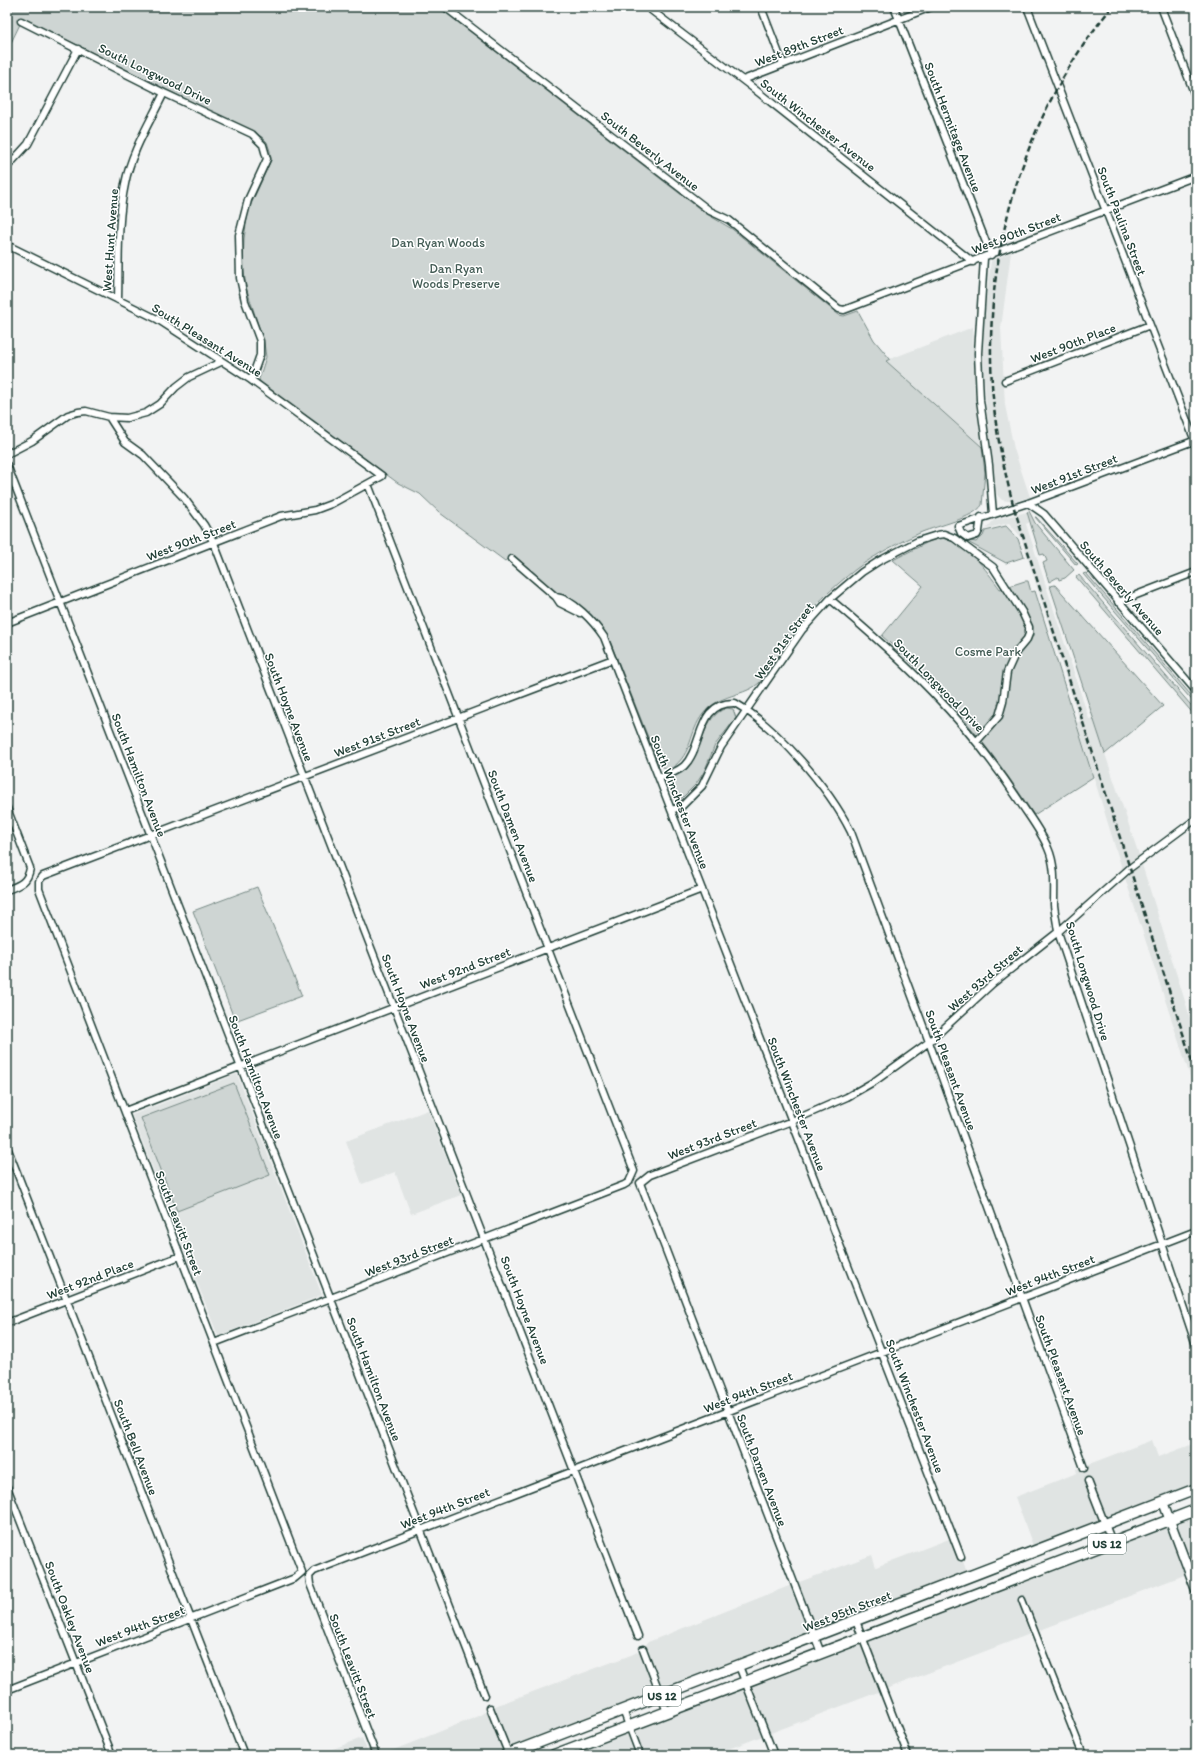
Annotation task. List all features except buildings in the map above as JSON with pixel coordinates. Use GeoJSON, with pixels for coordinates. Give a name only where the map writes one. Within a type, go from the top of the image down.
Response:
{"type":"FeatureCollection","features":[{"type":"Feature","properties":{"kind":"main road","name":"West 95th Street"},"geometry":{"type":"LineString","coordinates":[[508,1755],[1196,1489]]}},
{"type":"Feature","properties":{"kind":"main road","name":"US 12"},"geometry":{"type":"LineString","coordinates":[[554,1755],[1196,1510]]}},
{"type":"Feature","properties":{"kind":"street","name":"South Beverly Avenue"},"geometry":{"type":"LineString","coordinates":[[445,7],[710,211],[729,220],[839,309],[844,310]]}},
{"type":"Feature","properties":{"kind":"street","name":"South Winchester Avenue"},"geometry":{"type":"LineString","coordinates":[[648,7],[743,80],[973,262]]}},
{"type":"Feature","properties":{"kind":"street"},"geometry":{"type":"LineString","coordinates":[[761,7],[783,64]]}},
{"type":"Feature","properties":{"kind":"street","name":"South Hermitage Avenue"},"geometry":{"type":"LineString","coordinates":[[894,7],[991,255]]}},
{"type":"Feature","properties":{"kind":"street","name":"West 89th Street"},"geometry":{"type":"LineString","coordinates":[[743,80],[931,7]]}},
{"type":"Feature","properties":{"kind":"street","name":"South Paulina Street"},"geometry":{"type":"LineString","coordinates":[[1027,7],[1196,441]]}},
{"type":"Feature","properties":{"kind":"street"},"geometry":{"type":"LineString","coordinates":[[1161,7],[1196,98]]}},
{"type":"Feature","properties":{"kind":"street","name":"South Longwood Drive"},"geometry":{"type":"LineString","coordinates":[[21,21],[164,93],[252,134],[263,145],[267,159],[248,200],[239,235],[240,278],[245,301],[260,341],[260,355],[251,380]]}},
{"type":"Feature","properties":{"kind":"street"},"geometry":{"type":"LineString","coordinates":[[7,167],[28,144],[78,49]]}},
{"type":"Feature","properties":{"kind":"street","name":"West Hunt Avenue"},"geometry":{"type":"LineString","coordinates":[[118,300],[122,212],[125,183],[134,157],[164,93]]}},
{"type":"Feature","properties":{"kind":"street","name":"West 90th Street"},"geometry":{"type":"LineString","coordinates":[[844,310],[984,258],[1196,176]]}},
{"type":"Feature","properties":{"kind":"street","name":"South Pleasant Avenue"},"geometry":{"type":"LineString","coordinates":[[7,245],[158,319],[221,362],[251,380],[382,476]]}},
{"type":"Feature","properties":{"kind":"street"},"geometry":{"type":"LineString","coordinates":[[984,258],[978,353],[979,390],[989,465],[993,514]]}},
{"type":"Feature","properties":{"kind":"street","name":"West 90th Place"},"geometry":{"type":"LineString","coordinates":[[1005,381],[1150,325]]}},
{"type":"Feature","properties":{"kind":"street"},"geometry":{"type":"LineString","coordinates":[[7,454],[32,441],[68,415],[86,411],[109,417],[127,418],[146,413],[160,404],[176,386],[189,377],[221,362]]}},
{"type":"Feature","properties":{"kind":"street","name":"South Hoyne Avenue"},"geometry":{"type":"LineString","coordinates":[[109,417],[125,442],[142,455],[184,498],[204,525],[214,543],[304,777],[486,1239],[638,1636]]}},
{"type":"Feature","properties":{"kind":"street","name":"West 91st Street"},"geometry":{"type":"LineString","coordinates":[[981,517],[980,531],[977,535],[972,538],[964,536],[958,526],[981,517],[1028,503],[1196,441]]}},
{"type":"Feature","properties":{"kind":"street","name":"South Hamilton Avenue"},"geometry":{"type":"LineString","coordinates":[[7,466],[485,1696]]}},
{"type":"Feature","properties":{"kind":"street","name":"West 90th Street"},"geometry":{"type":"LineString","coordinates":[[7,623],[281,516],[314,510],[331,504],[382,476]]}},
{"type":"Feature","properties":{"kind":"street","name":"South Damen Avenue"},"geometry":{"type":"LineString","coordinates":[[368,484],[633,1166],[632,1177]]}},
{"type":"Feature","properties":{"kind":"street","name":"South Beverly Avenue"},"geometry":{"type":"LineString","coordinates":[[1028,503],[1044,514],[1196,691]]}},
{"type":"Feature","properties":{"kind":"street","name":"West 91st Street"},"geometry":{"type":"LineString","coordinates":[[671,810],[681,807],[702,786],[721,747],[802,630],[830,599],[862,572],[918,541],[944,534],[954,538],[986,561],[1000,576],[1022,612],[1029,627],[1030,634],[1016,652],[1007,672],[1003,702],[999,716],[977,741]]}},
{"type":"Feature","properties":{"kind":"street"},"geometry":{"type":"LineString","coordinates":[[512,559],[556,597],[560,603],[582,614],[597,627],[604,636],[613,658]]}},
{"type":"Feature","properties":{"kind":"street"},"geometry":{"type":"LineString","coordinates":[[1118,602],[1196,572]]}},
{"type":"Feature","properties":{"kind":"street","name":"South Longwood Drive"},"geometry":{"type":"LineString","coordinates":[[830,599],[917,675],[977,741],[1005,779],[1048,849],[1054,868],[1054,908],[1058,932],[1196,1345]]}},
{"type":"Feature","properties":{"kind":"street","name":"South Winchester Avenue"},"geometry":{"type":"LineString","coordinates":[[613,658],[961,1557]]}},
{"type":"Feature","properties":{"kind":"street","name":"West 91st Street"},"geometry":{"type":"LineString","coordinates":[[39,881],[43,876],[151,836],[613,658]]}},
{"type":"Feature","properties":{"kind":"street","name":"South Pleasant Avenue"},"geometry":{"type":"LineString","coordinates":[[659,778],[676,772],[685,765],[692,755],[703,724],[712,712],[722,705],[735,703],[747,711],[788,747],[819,782],[843,817],[851,832],[929,1042],[1084,1468]]}},
{"type":"Feature","properties":{"kind":"street"},"geometry":{"type":"LineString","coordinates":[[7,808],[30,868],[29,877],[22,884],[7,890]]}},
{"type":"Feature","properties":{"kind":"street","name":"West 93rd Street"},"geometry":{"type":"LineString","coordinates":[[640,1183],[650,1175],[792,1121],[847,1097],[875,1081],[929,1042],[992,984],[1058,932],[1130,868],[1196,819]]}},
{"type":"Feature","properties":{"kind":"street","name":"South Leavitt Street"},"geometry":{"type":"LineString","coordinates":[[39,881],[39,889],[214,1343],[300,1575]]}},
{"type":"Feature","properties":{"kind":"street","name":"West 92nd Street"},"geometry":{"type":"LineString","coordinates":[[125,1112],[240,1066],[702,889]]}},
{"type":"Feature","properties":{"kind":"street","name":"South Bell Avenue"},"geometry":{"type":"LineString","coordinates":[[7,1147],[244,1755]]}},
{"type":"Feature","properties":{"kind":"street","name":"West 93rd Street"},"geometry":{"type":"LineString","coordinates":[[214,1343],[624,1185],[632,1177]]}},
{"type":"Feature","properties":{"kind":"street","name":"South Damen Avenue"},"geometry":{"type":"LineString","coordinates":[[640,1183],[821,1653]]}},
{"type":"Feature","properties":{"kind":"street","name":"West 94th Street"},"geometry":{"type":"LineString","coordinates":[[309,1576],[314,1570],[1196,1231]]}},
{"type":"Feature","properties":{"kind":"street","name":"West 92nd Place"},"geometry":{"type":"LineString","coordinates":[[7,1323],[180,1256]]}},
{"type":"Feature","properties":{"kind":"street"},"geometry":{"type":"LineString","coordinates":[[1088,1481],[1112,1542]]}},
{"type":"Feature","properties":{"kind":"street","name":"South Oakley Avenue"},"geometry":{"type":"LineString","coordinates":[[7,1487],[112,1755]]}},
{"type":"Feature","properties":{"kind":"street"},"geometry":{"type":"LineString","coordinates":[[1163,1502],[1196,1590]]}},
{"type":"Feature","properties":{"kind":"street"},"geometry":{"type":"LineString","coordinates":[[300,1575],[310,1584]]}},
{"type":"Feature","properties":{"kind":"street","name":"West 94th Street"},"geometry":{"type":"LineString","coordinates":[[7,1690],[300,1575]]}},
{"type":"Feature","properties":{"kind":"street","name":"South Leavitt Street"},"geometry":{"type":"LineString","coordinates":[[309,1576],[310,1584],[376,1755]]}},
{"type":"Feature","properties":{"kind":"street"},"geometry":{"type":"LineString","coordinates":[[1022,1600],[1083,1755]]}},
{"type":"Feature","properties":{"kind":"street"},"geometry":{"type":"LineString","coordinates":[[856,1621],[908,1755]]}},
{"type":"Feature","properties":{"kind":"street"},"geometry":{"type":"LineString","coordinates":[[643,1649],[667,1712]]}},
{"type":"Feature","properties":{"kind":"street"},"geometry":{"type":"LineString","coordinates":[[739,1666],[774,1755]]}},
{"type":"Feature","properties":{"kind":"street"},"geometry":{"type":"LineString","coordinates":[[490,1708],[508,1755]]}},
{"type":"Feature","properties":{"kind":"street"},"geometry":{"type":"LineString","coordinates":[[623,1710],[640,1755]]}},
{"type":"Feature","properties":{"kind":"shaded area"},"geometry":{"type":"Polygon","coordinates":[[[1011,252],[1001,328],[1005,405],[1014,449],[1030,497],[1014,502],[1002,500],[997,495],[987,414],[983,364],[984,314],[991,261],[1011,252]]]}},
{"type":"Feature","properties":{"kind":"shaded area"},"geometry":{"type":"Polygon","coordinates":[[[973,327],[975,398],[982,447],[885,361],[973,327]]]}},
{"type":"Feature","properties":{"kind":"shaded area"},"geometry":{"type":"Polygon","coordinates":[[[1027,512],[1030,522],[1026,524],[1089,719],[1093,718],[1139,855],[1196,1036],[1196,1094],[1122,869],[1077,723],[1080,721],[1021,537],[1009,523],[986,529],[994,520],[1027,512]]]}},
{"type":"Feature","properties":{"kind":"shaded area"},"geometry":{"type":"Polygon","coordinates":[[[237,1074],[322,1295],[218,1336],[132,1115],[237,1074]]]}},
{"type":"Feature","properties":{"kind":"shaded area"},"geometry":{"type":"Polygon","coordinates":[[[428,1110],[461,1195],[411,1214],[395,1172],[362,1184],[346,1141],[428,1110]]]}},
{"type":"Feature","properties":{"kind":"shaded area"},"geometry":{"type":"Polygon","coordinates":[[[1152,1440],[1158,1457],[1196,1443],[1196,1483],[1033,1546],[1015,1497],[1077,1473],[1076,1469],[1152,1440]]]}},
{"type":"Feature","properties":{"kind":"shaded area"},"geometry":{"type":"Polygon","coordinates":[[[1196,1513],[1196,1573],[1195,1571],[713,1755],[570,1755],[1196,1513]]]}},
{"type":"Feature","properties":{"kind":"shaded area"},"geometry":{"type":"Polygon","coordinates":[[[954,1537],[967,1572],[491,1755],[381,1755],[479,1716],[490,1708],[631,1655],[643,1649],[648,1642],[794,1584],[872,1555],[876,1567],[954,1537]]]}},
{"type":"Feature","properties":{"kind":"shaded area"},"geometry":{"type":"Polygon","coordinates":[[[362,1738],[369,1755],[317,1755],[362,1738]]]}},
{"type":"Feature","properties":{"kind":"green space","name":"Dan Ryan Woods"},"geometry":{"type":"Polygon","coordinates":[[[7,7],[438,7],[705,213],[732,229],[839,315],[844,316],[858,311],[874,340],[890,359],[886,361],[982,447],[985,473],[982,505],[978,510],[963,518],[922,532],[897,544],[872,558],[847,576],[823,598],[801,622],[765,677],[754,687],[717,702],[709,707],[695,728],[684,756],[679,762],[672,768],[667,769],[659,765],[608,636],[576,602],[552,591],[514,555],[505,561],[440,513],[420,494],[398,483],[260,382],[259,379],[266,357],[264,343],[246,287],[243,264],[244,239],[248,211],[271,160],[267,142],[262,137],[23,18],[7,51],[7,7]]]}},
{"type":"Feature","properties":{"kind":"green space"},"geometry":{"type":"Polygon","coordinates":[[[1029,511],[1035,523],[1074,570],[1065,578],[1059,580],[1058,577],[1049,582],[1043,563],[1047,561],[1044,554],[1040,555],[1027,512],[1029,511]]]}},
{"type":"Feature","properties":{"kind":"green space"},"geometry":{"type":"Polygon","coordinates":[[[1036,517],[1078,564],[1076,565],[1036,517]]]}},
{"type":"Feature","properties":{"kind":"green space"},"geometry":{"type":"Polygon","coordinates":[[[1006,526],[1018,539],[1024,557],[1006,563],[964,540],[976,542],[983,536],[985,531],[1006,526]]]}},
{"type":"Feature","properties":{"kind":"green space","name":"Cosme Park"},"geometry":{"type":"Polygon","coordinates":[[[942,538],[960,545],[968,551],[1000,589],[1028,581],[1031,592],[1035,591],[1093,777],[1034,815],[1001,766],[964,720],[925,676],[882,636],[923,586],[893,560],[932,540],[942,538]]]}},
{"type":"Feature","properties":{"kind":"green space"},"geometry":{"type":"Polygon","coordinates":[[[1086,573],[1196,701],[1196,705],[1083,574],[1086,573]]]}},
{"type":"Feature","properties":{"kind":"green space"},"geometry":{"type":"Polygon","coordinates":[[[1079,575],[1196,711],[1196,717],[1076,577],[1079,575]]]}},
{"type":"Feature","properties":{"kind":"green space"},"geometry":{"type":"Polygon","coordinates":[[[1055,585],[1163,706],[1105,754],[1050,586],[1055,585]]]}},
{"type":"Feature","properties":{"kind":"green space"},"geometry":{"type":"Polygon","coordinates":[[[726,708],[733,709],[736,718],[715,745],[704,772],[696,784],[679,801],[675,801],[667,783],[668,780],[688,767],[695,757],[712,718],[726,708]]]}},
{"type":"Feature","properties":{"kind":"green space"},"geometry":{"type":"Polygon","coordinates":[[[257,887],[302,996],[235,1021],[193,911],[257,887]]]}},
{"type":"Feature","properties":{"kind":"green space"},"geometry":{"type":"Polygon","coordinates":[[[234,1083],[270,1175],[177,1211],[141,1118],[234,1083]]]}},
{"type":"Feature","properties":{"kind":"railway"},"geometry":{"type":"LineString","coordinates":[[1112,7],[1080,51],[1052,98],[1029,148],[1012,200],[1000,253],[993,307],[991,362],[995,416],[1003,462],[1014,508],[1196,1074]]}},
{"type":"Feature","properties":{"kind":"park label","name":"Dan Ryan Woods Preserve"},"geometry":{"type":"Point","coordinates":[456,276]}}]}
